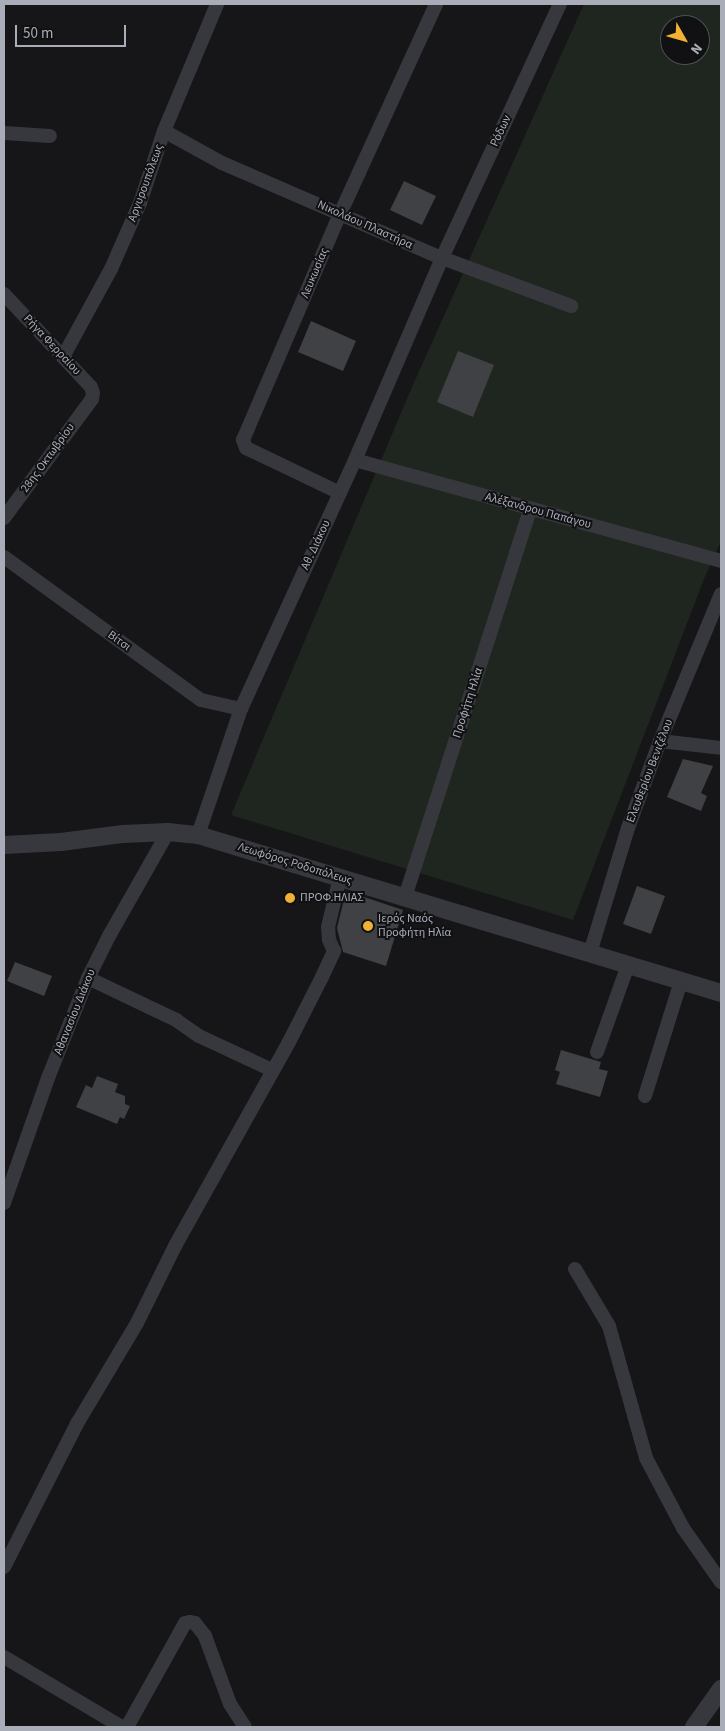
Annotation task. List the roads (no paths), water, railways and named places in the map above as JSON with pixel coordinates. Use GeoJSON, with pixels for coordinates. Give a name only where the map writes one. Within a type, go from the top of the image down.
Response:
{"type":"FeatureCollection","features":[{"type":"Feature","properties":{"kind":"street","name":"Αργυρουπόλεως"},"geometry":{"type":"LineString","coordinates":[[63,357],[111,269],[140,203],[164,132],[217,4]]}},
{"type":"Feature","properties":{"kind":"street","name":"Λευκωσίας"},"geometry":{"type":"LineString","coordinates":[[340,493],[246,448],[243,440],[340,214],[436,4]]}},
{"type":"Feature","properties":{"kind":"street","name":"Ρόδων"},"geometry":{"type":"LineString","coordinates":[[442,258],[560,4]]}},
{"type":"Feature","properties":{"kind":"street","name":"Νικολάου Πλαστήρα"},"geometry":{"type":"LineString","coordinates":[[164,132],[222,163],[442,258],[571,306]]}},
{"type":"Feature","properties":{"kind":"street"},"geometry":{"type":"LineString","coordinates":[[4,133],[50,136]]}},
{"type":"Feature","properties":{"kind":"street","name":"Αθ. Διάκου"},"geometry":{"type":"LineString","coordinates":[[198,835],[241,708],[356,460],[442,258]]}},
{"type":"Feature","properties":{"kind":"street","name":"Ρήγα Φερραίου"},"geometry":{"type":"LineString","coordinates":[[4,294],[91,388],[92,399]]}},
{"type":"Feature","properties":{"kind":"street","name":"28ης Οκτωβρίου"},"geometry":{"type":"LineString","coordinates":[[4,518],[92,399]]}},
{"type":"Feature","properties":{"kind":"street","name":"Αλέξανδρου Παπάγου"},"geometry":{"type":"LineString","coordinates":[[356,460],[530,510],[721,560]]}},
{"type":"Feature","properties":{"kind":"street","name":"Προφήτη Ηλία"},"geometry":{"type":"LineString","coordinates":[[405,897],[530,510]]}},
{"type":"Feature","properties":{"kind":"street","name":"Βίτσι"},"geometry":{"type":"LineString","coordinates":[[4,557],[201,700],[241,708]]}},
{"type":"Feature","properties":{"kind":"street","name":"Ελευθερίου Βενιζέλου"},"geometry":{"type":"LineString","coordinates":[[590,953],[628,828],[660,741],[721,594]]}},
{"type":"Feature","properties":{"kind":"street"},"geometry":{"type":"LineString","coordinates":[[660,741],[721,748]]}},
{"type":"Feature","properties":{"kind":"street","name":"Λεωφόρος Ροδοπόλεως"},"geometry":{"type":"LineString","coordinates":[[4,845],[168,832],[198,835],[721,993]]}},
{"type":"Feature","properties":{"kind":"street","name":"Αθανασίου Διάκου"},"geometry":{"type":"LineString","coordinates":[[4,1203],[48,1078],[88,978],[109,936],[146,875],[168,832]]}},
{"type":"Feature","properties":{"kind":"street"},"geometry":{"type":"LineString","coordinates":[[4,1567],[78,1422],[137,1323],[175,1246],[307,1009],[334,951],[329,940],[328,927],[340,877]]}},
{"type":"Feature","properties":{"kind":"street"},"geometry":{"type":"LineString","coordinates":[[598,1052],[628,965]]}},
{"type":"Feature","properties":{"kind":"street"},"geometry":{"type":"LineString","coordinates":[[88,978],[176,1020],[199,1036],[272,1070]]}},
{"type":"Feature","properties":{"kind":"street"},"geometry":{"type":"LineString","coordinates":[[645,1096],[681,981]]}},
{"type":"Feature","properties":{"kind":"street"},"geometry":{"type":"LineString","coordinates":[[575,1269],[609,1326],[637,1432],[654,1476],[683,1528],[721,1582]]}},
{"type":"Feature","properties":{"kind":"street"},"geometry":{"type":"LineString","coordinates":[[128,1727],[180,1632],[185,1624],[190,1622],[195,1623],[205,1636],[230,1704],[245,1727]]}},
{"type":"Feature","properties":{"kind":"street"},"geometry":{"type":"LineString","coordinates":[[4,1657],[122,1727]]}},
{"type":"Feature","properties":{"kind":"street"},"geometry":{"type":"LineString","coordinates":[[694,1727],[721,1689]]}},
{"type":"Feature","properties":{"kind":"place","name":"ΠΡΟΦ.ΗΛΙΑΣ"},"geometry":{"type":"Point","coordinates":[290,898]}},
{"type":"Feature","properties":{"kind":"place","name":"Ιερός Ναός Προφήτη Ηλία"},"geometry":{"type":"Point","coordinates":[368,926]}}]}
